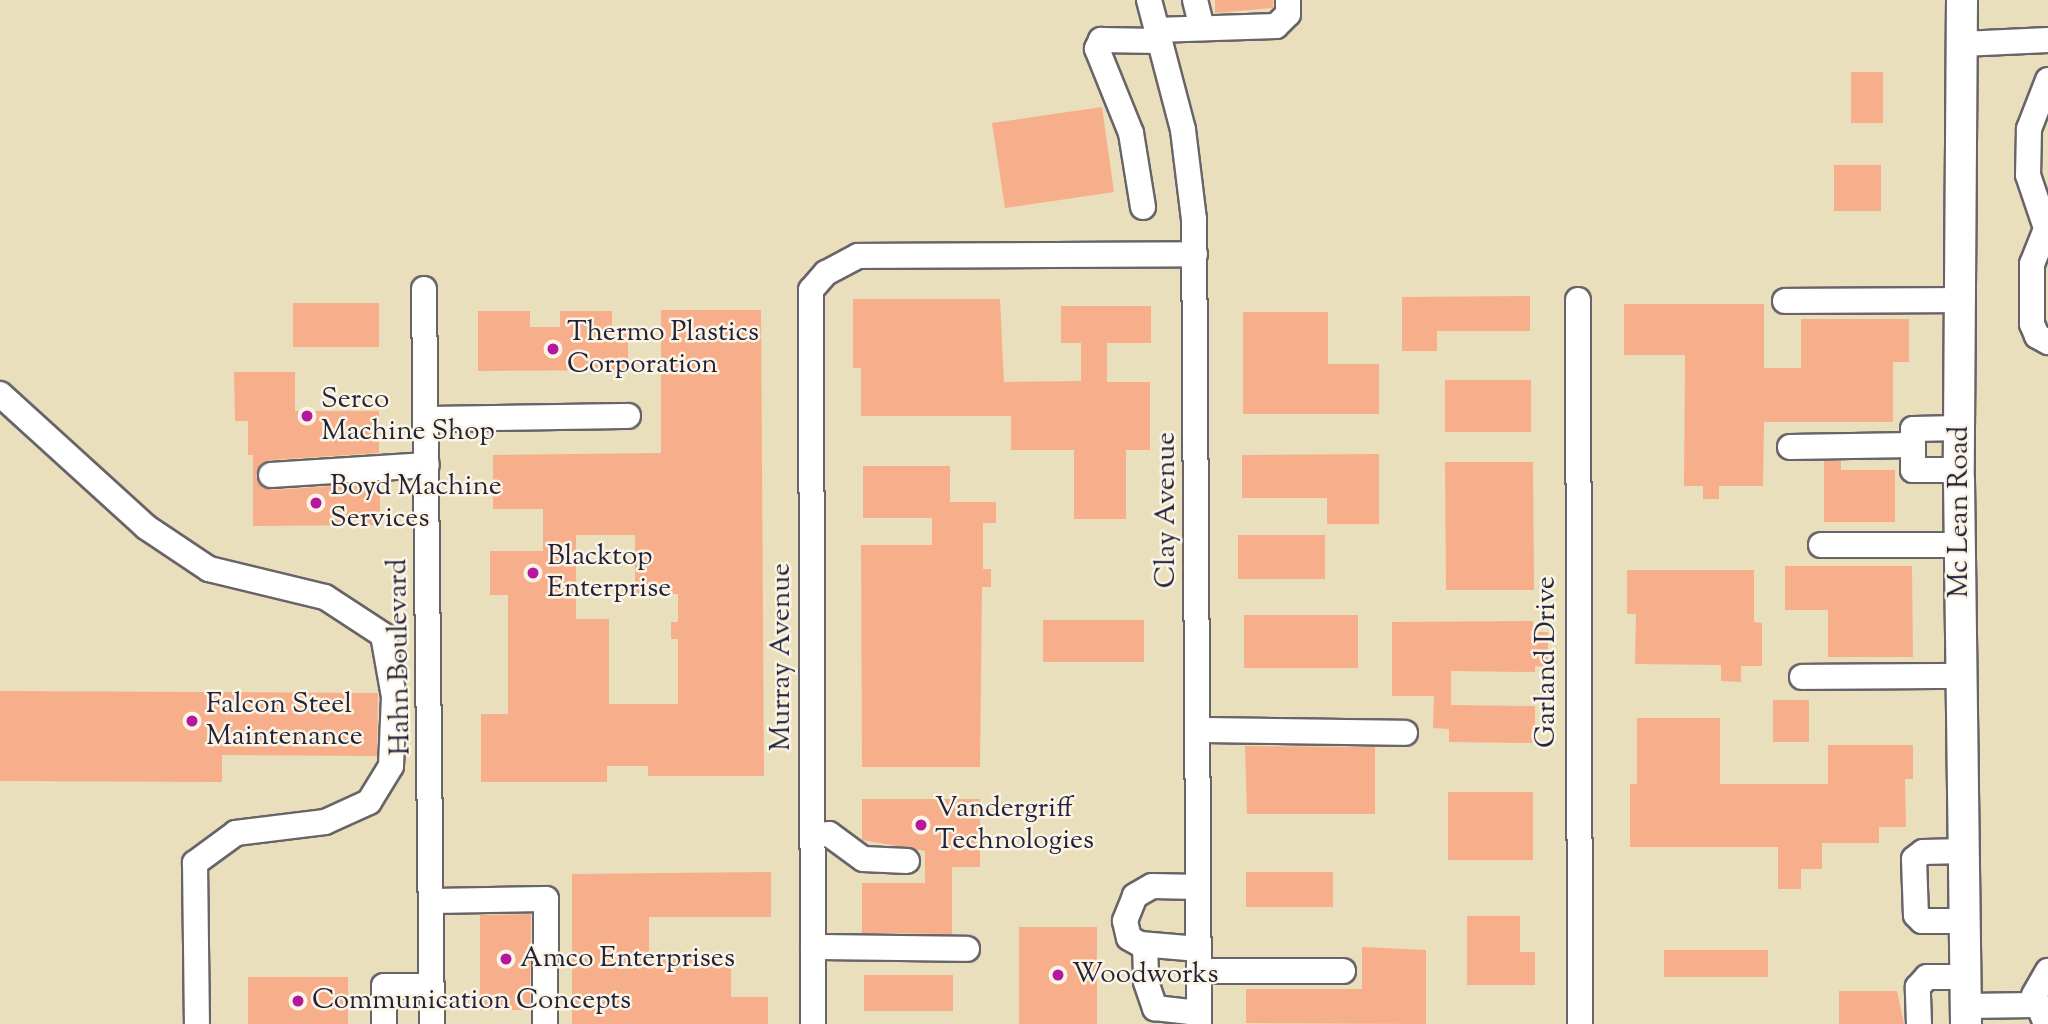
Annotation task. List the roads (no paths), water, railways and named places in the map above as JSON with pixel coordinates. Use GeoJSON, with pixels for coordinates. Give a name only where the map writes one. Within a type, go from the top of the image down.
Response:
{"type":"FeatureCollection","features":[{"type":"Feature","properties":{"kind":"main road","name":"Mc Lean Road"},"geometry":{"type":"LineString","coordinates":[[1962,0],[1959,470],[1966,1002]]}},
{"type":"Feature","properties":{"kind":"street","name":"Clay Avenue"},"geometry":{"type":"LineString","coordinates":[[1149,0],[1187,151],[1195,254],[1199,1019]]}},
{"type":"Feature","properties":{"kind":"street"},"geometry":{"type":"LineString","coordinates":[[1195,0],[1202,28]]}},
{"type":"Feature","properties":{"kind":"street"},"geometry":{"type":"LineString","coordinates":[[1143,207],[1131,133],[1097,48],[1101,40],[1202,28],[1276,26],[1288,14],[1288,0]]}},
{"type":"Feature","properties":{"kind":"street"},"geometry":{"type":"LineString","coordinates":[[1962,44],[2048,40]]}},
{"type":"Feature","properties":{"kind":"street"},"geometry":{"type":"LineString","coordinates":[[2048,80],[2029,129],[2028,175],[2047,228],[2032,264],[2032,324],[2038,336],[2048,342]]}},
{"type":"Feature","properties":{"kind":"street","name":"Murray Avenue"},"geometry":{"type":"LineString","coordinates":[[813,1024],[811,290],[826,273],[858,256],[1195,254]]}},
{"type":"Feature","properties":{"kind":"street","name":"Hahn Boulevard"},"geometry":{"type":"LineString","coordinates":[[424,289],[432,1024]]}},
{"type":"Feature","properties":{"kind":"street","name":"Garland Drive"},"geometry":{"type":"LineString","coordinates":[[1578,300],[1580,1024]]}},
{"type":"Feature","properties":{"kind":"street"},"geometry":{"type":"LineString","coordinates":[[1785,301],[1961,300]]}},
{"type":"Feature","properties":{"kind":"street"},"geometry":{"type":"LineString","coordinates":[[0,394],[146,527],[209,569],[325,597],[383,635],[394,697],[391,766],[369,802],[325,822],[236,833],[195,863],[197,1024]]}},
{"type":"Feature","properties":{"kind":"street"},"geometry":{"type":"LineString","coordinates":[[426,419],[628,416]]}},
{"type":"Feature","properties":{"kind":"street"},"geometry":{"type":"LineString","coordinates":[[1959,428],[1913,429],[1913,470],[1959,470]]}},
{"type":"Feature","properties":{"kind":"street"},"geometry":{"type":"LineString","coordinates":[[1790,447],[1913,445]]}},
{"type":"Feature","properties":{"kind":"street"},"geometry":{"type":"LineString","coordinates":[[271,475],[427,465]]}},
{"type":"Feature","properties":{"kind":"street"},"geometry":{"type":"LineString","coordinates":[[1821,545],[1960,545]]}},
{"type":"Feature","properties":{"kind":"street"},"geometry":{"type":"LineString","coordinates":[[1802,677],[1962,676]]}},
{"type":"Feature","properties":{"kind":"street"},"geometry":{"type":"LineString","coordinates":[[1198,730],[1405,733]]}},
{"type":"Feature","properties":{"kind":"street"},"geometry":{"type":"LineString","coordinates":[[812,835],[829,834],[863,859],[907,861]]}},
{"type":"Feature","properties":{"kind":"street"},"geometry":{"type":"LineString","coordinates":[[1964,851],[1923,852],[1914,859],[1916,915],[1922,921],[1965,921]]}},
{"type":"Feature","properties":{"kind":"street"},"geometry":{"type":"LineString","coordinates":[[1198,887],[1152,886],[1135,896],[1125,921],[1129,938],[1145,946],[1199,960],[1343,971]]}},
{"type":"Feature","properties":{"kind":"street"},"geometry":{"type":"LineString","coordinates":[[432,901],[546,899],[545,1024]]}},
{"type":"Feature","properties":{"kind":"street"},"geometry":{"type":"LineString","coordinates":[[1145,946],[1152,1003],[1159,1012],[1199,1019]]}},
{"type":"Feature","properties":{"kind":"street"},"geometry":{"type":"LineString","coordinates":[[813,947],[967,949]]}},
{"type":"Feature","properties":{"kind":"street"},"geometry":{"type":"LineString","coordinates":[[1919,1024],[1918,987],[1927,977],[1966,1002],[2042,1019],[2037,984],[2048,971]]}},
{"type":"Feature","properties":{"kind":"street"},"geometry":{"type":"LineString","coordinates":[[384,1024],[384,986],[432,986]]}},
{"type":"Feature","properties":{"kind":"place","name":"Thermo Plastics Corporation"},"geometry":{"type":"Point","coordinates":[553,349]}},
{"type":"Feature","properties":{"kind":"place","name":"Serco Machine Shop"},"geometry":{"type":"Point","coordinates":[307,416]}},
{"type":"Feature","properties":{"kind":"place","name":"Boyd Machine Services"},"geometry":{"type":"Point","coordinates":[316,503]}},
{"type":"Feature","properties":{"kind":"place","name":"Blacktop Enterprise"},"geometry":{"type":"Point","coordinates":[533,573]}},
{"type":"Feature","properties":{"kind":"place","name":"Falcon Steel Maintenance"},"geometry":{"type":"Point","coordinates":[192,721]}},
{"type":"Feature","properties":{"kind":"place","name":"Vandergriff Technologies"},"geometry":{"type":"Point","coordinates":[921,825]}},
{"type":"Feature","properties":{"kind":"place","name":"Amco Enterprises"},"geometry":{"type":"Point","coordinates":[506,959]}},
{"type":"Feature","properties":{"kind":"place","name":"Woodworks"},"geometry":{"type":"Point","coordinates":[1058,975]}},
{"type":"Feature","properties":{"kind":"place","name":"Communication Concepts"},"geometry":{"type":"Point","coordinates":[298,1001]}}]}
